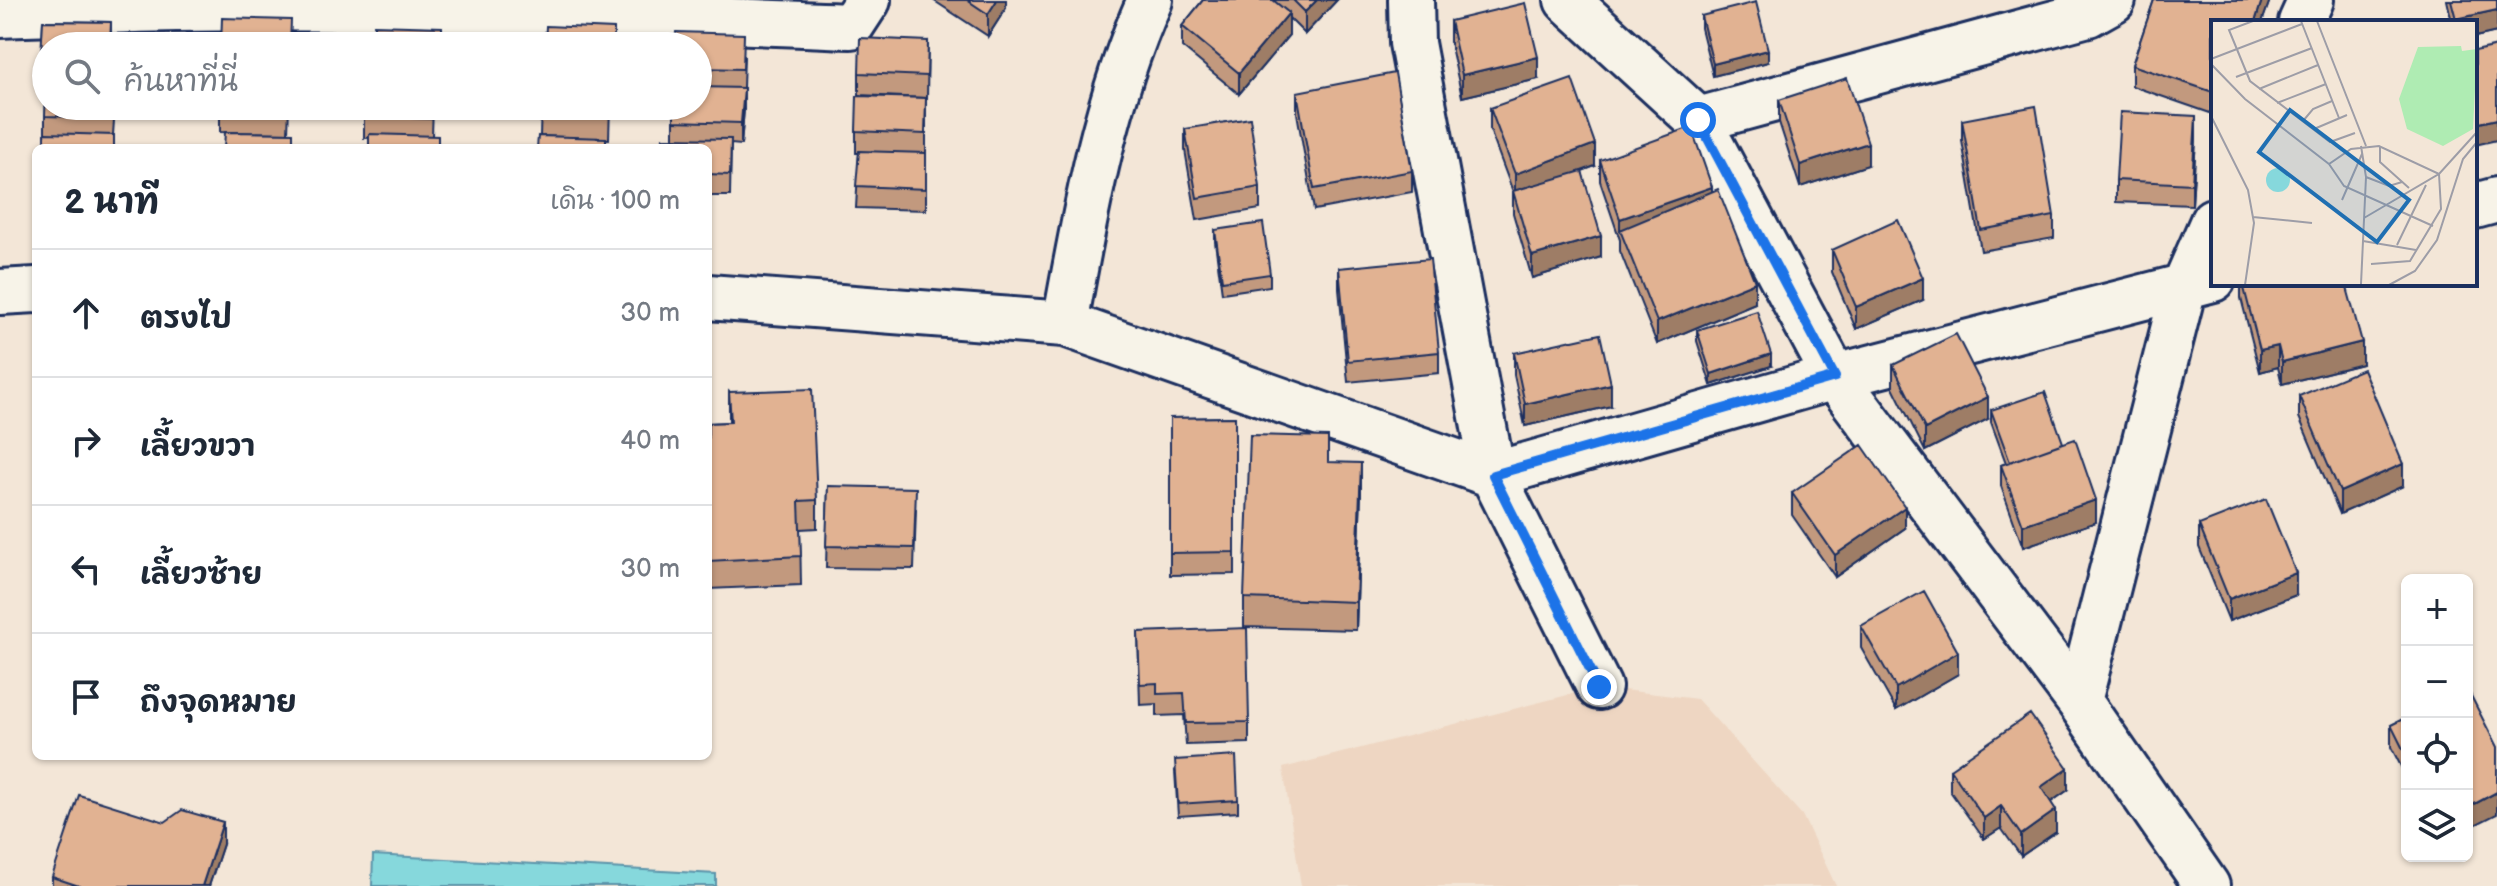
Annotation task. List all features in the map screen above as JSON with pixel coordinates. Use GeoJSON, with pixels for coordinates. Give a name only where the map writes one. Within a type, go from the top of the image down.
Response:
{"type":"FeatureCollection","features":[{"type":"Feature","properties":{"kind":"street"},"geometry":{"type":"LineString","coordinates":[[0,15],[276,4],[512,7],[851,26],[868,0]]}},
{"type":"Feature","properties":{"kind":"street"},"geometry":{"type":"LineString","coordinates":[[1065,324],[1105,122],[1130,45],[1150,0]]}},
{"type":"Feature","properties":{"kind":"street"},"geometry":{"type":"LineString","coordinates":[[1411,0],[1412,43],[1493,475],[1599,687]]}},
{"type":"Feature","properties":{"kind":"street"},"geometry":{"type":"LineString","coordinates":[[1567,0],[1698,120],[1835,377],[2079,701],[2207,886]]}},
{"type":"Feature","properties":{"kind":"street"},"geometry":{"type":"LineString","coordinates":[[1698,120],[2088,14],[2113,0]]}},
{"type":"Feature","properties":{"kind":"street"},"geometry":{"type":"LineString","coordinates":[[2302,20],[2311,0]]}},
{"type":"Feature","properties":{"kind":"street"},"geometry":{"type":"LineString","coordinates":[[2477,205],[2497,200]]}},
{"type":"Feature","properties":{"kind":"street"},"geometry":{"type":"LineString","coordinates":[[2079,701],[2211,229]]}},
{"type":"Feature","properties":{"kind":"street"},"geometry":{"type":"LineString","coordinates":[[712,297],[1065,324],[1493,475],[1835,377],[2198,283]]}},
{"type":"Feature","properties":{"kind":"street"},"geometry":{"type":"LineString","coordinates":[[0,292],[32,290]]}},
{"type":"Feature","properties":{"kind":"shaded area"},"geometry":{"type":"Polygon","coordinates":[[[1599,687],[1697,699],[1802,815],[1836,886],[1301,886],[1283,768],[1599,687]]]}},
{"type":"Feature","properties":{"kind":"water"},"geometry":{"type":"Polygon","coordinates":[[[373,855],[716,874],[716,886],[372,886],[373,855]]]}},
{"type":"Feature","properties":{"kind":"building"},"geometry":{"type":"Polygon","coordinates":[[[967,0],[997,0],[988,14],[967,0]]]}},
{"type":"Feature","properties":{"kind":"building"},"geometry":{"type":"Polygon","coordinates":[[[1203,0],[1273,0],[1289,13],[1239,73],[1182,26],[1203,0]]]}},
{"type":"Feature","properties":{"kind":"building"},"geometry":{"type":"Polygon","coordinates":[[[1293,0],[1317,0],[1305,12],[1293,0]]]}},
{"type":"Feature","properties":{"kind":"building"},"geometry":{"type":"Polygon","coordinates":[[[2154,0],[2262,0],[2256,20],[2211,20],[2211,91],[2132,65],[2154,0]]]}},
{"type":"Feature","properties":{"kind":"building"},"geometry":{"type":"Polygon","coordinates":[[[2451,0],[2497,0],[2497,10],[2456,19],[2451,0]]]}},
{"type":"Feature","properties":{"kind":"building"},"geometry":{"type":"Polygon","coordinates":[[[1756,2],[1768,50],[1713,64],[1701,16],[1756,2]]]}},
{"type":"Feature","properties":{"kind":"building"},"geometry":{"type":"Polygon","coordinates":[[[1525,3],[1538,57],[1462,75],[1450,21],[1525,3]]]}},
{"type":"Feature","properties":{"kind":"building"},"geometry":{"type":"Polygon","coordinates":[[[222,18],[291,20],[291,32],[222,32],[222,18]]]}},
{"type":"Feature","properties":{"kind":"building"},"geometry":{"type":"Polygon","coordinates":[[[43,21],[111,22],[111,32],[42,32],[43,21]]]}},
{"type":"Feature","properties":{"kind":"building"},"geometry":{"type":"Polygon","coordinates":[[[374,25],[442,27],[442,32],[374,32],[374,25]]]}},
{"type":"Feature","properties":{"kind":"building"},"geometry":{"type":"Polygon","coordinates":[[[546,26],[614,29],[614,32],[546,32],[546,26]]]}},
{"type":"Feature","properties":{"kind":"building"},"geometry":{"type":"Polygon","coordinates":[[[712,33],[744,34],[743,69],[712,68],[712,33]]]}},
{"type":"Feature","properties":{"kind":"building"},"geometry":{"type":"Polygon","coordinates":[[[860,38],[928,41],[927,76],[859,73],[860,38]]]}},
{"type":"Feature","properties":{"kind":"building"},"geometry":{"type":"Polygon","coordinates":[[[2497,46],[2497,119],[2477,124],[2477,51],[2497,46]]]}},
{"type":"Feature","properties":{"kind":"building"},"geometry":{"type":"Polygon","coordinates":[[[1395,73],[1412,171],[1314,189],[1297,92],[1395,73]]]}},
{"type":"Feature","properties":{"kind":"building"},"geometry":{"type":"Polygon","coordinates":[[[1847,78],[1868,143],[1800,165],[1779,100],[1847,78]]]}},
{"type":"Feature","properties":{"kind":"building"},"geometry":{"type":"Polygon","coordinates":[[[1572,79],[1595,144],[1515,174],[1490,108],[1572,79]]]}},
{"type":"Feature","properties":{"kind":"building"},"geometry":{"type":"Polygon","coordinates":[[[712,87],[744,88],[741,123],[674,121],[712,120],[712,87]]]}},
{"type":"Feature","properties":{"kind":"building"},"geometry":{"type":"Polygon","coordinates":[[[857,96],[926,98],[925,134],[856,131],[857,96]]]}},
{"type":"Feature","properties":{"kind":"building"},"geometry":{"type":"Polygon","coordinates":[[[2036,106],[2054,216],[1981,230],[1962,120],[2036,106]]]}},
{"type":"Feature","properties":{"kind":"building"},"geometry":{"type":"Polygon","coordinates":[[[2120,112],[2196,116],[2192,184],[2116,180],[2120,112]]]}},
{"type":"Feature","properties":{"kind":"building"},"geometry":{"type":"Polygon","coordinates":[[[1250,118],[1260,187],[1197,198],[1185,129],[1250,118]]]}},
{"type":"Feature","properties":{"kind":"building"},"geometry":{"type":"Polygon","coordinates":[[[1691,127],[1712,187],[1620,219],[1600,160],[1691,127]]]}},
{"type":"Feature","properties":{"kind":"building"},"geometry":{"type":"Polygon","coordinates":[[[225,132],[293,133],[293,144],[224,144],[225,132]]]}},
{"type":"Feature","properties":{"kind":"building"},"geometry":{"type":"Polygon","coordinates":[[[45,133],[114,135],[114,144],[45,144],[45,133]]]}},
{"type":"Feature","properties":{"kind":"building"},"geometry":{"type":"Polygon","coordinates":[[[369,134],[438,136],[438,144],[369,144],[369,134]]]}},
{"type":"Feature","properties":{"kind":"building"},"geometry":{"type":"Polygon","coordinates":[[[538,136],[606,138],[606,144],[537,144],[538,136]]]}},
{"type":"Feature","properties":{"kind":"building"},"geometry":{"type":"Polygon","coordinates":[[[663,138],[731,139],[730,175],[712,174],[712,144],[662,144],[663,138]]]}},
{"type":"Feature","properties":{"kind":"building"},"geometry":{"type":"Polygon","coordinates":[[[859,151],[926,153],[926,189],[856,186],[859,151]]]}},
{"type":"Feature","properties":{"kind":"building"},"geometry":{"type":"Polygon","coordinates":[[[1582,171],[1601,236],[1532,256],[1513,191],[1582,171]]]}},
{"type":"Feature","properties":{"kind":"building"},"geometry":{"type":"Polygon","coordinates":[[[1718,189],[1755,282],[1657,322],[1620,230],[1718,189]]]}},
{"type":"Feature","properties":{"kind":"building"},"geometry":{"type":"Polygon","coordinates":[[[1898,220],[1923,278],[1856,307],[1832,250],[1898,220]]]}},
{"type":"Feature","properties":{"kind":"building"},"geometry":{"type":"Polygon","coordinates":[[[1263,223],[1270,274],[1222,281],[1215,230],[1263,223]]]}},
{"type":"Feature","properties":{"kind":"building"},"geometry":{"type":"Polygon","coordinates":[[[1430,259],[1439,352],[1348,361],[1339,268],[1430,259]]]}},
{"type":"Feature","properties":{"kind":"building"},"geometry":{"type":"Polygon","coordinates":[[[2244,286],[2347,286],[2362,342],[2282,362],[2278,346],[2260,350],[2244,286]]]}},
{"type":"Feature","properties":{"kind":"building"},"geometry":{"type":"Polygon","coordinates":[[[1757,311],[1771,354],[1711,374],[1697,330],[1757,311]]]}},
{"type":"Feature","properties":{"kind":"building"},"geometry":{"type":"Polygon","coordinates":[[[1600,334],[1611,384],[1525,404],[1514,353],[1600,334]]]}},
{"type":"Feature","properties":{"kind":"building"},"geometry":{"type":"Polygon","coordinates":[[[1956,334],[1988,397],[1925,429],[1893,365],[1956,334]]]}},
{"type":"Feature","properties":{"kind":"building"},"geometry":{"type":"Polygon","coordinates":[[[2363,369],[2403,464],[2340,492],[2299,396],[2363,369]]]}},
{"type":"Feature","properties":{"kind":"building"},"geometry":{"type":"Polygon","coordinates":[[[812,389],[817,500],[799,501],[801,556],[712,561],[712,423],[731,422],[729,392],[812,389]]]}},
{"type":"Feature","properties":{"kind":"building"},"geometry":{"type":"Polygon","coordinates":[[[2045,392],[2063,443],[2010,462],[1991,410],[2045,392]]]}},
{"type":"Feature","properties":{"kind":"building"},"geometry":{"type":"Polygon","coordinates":[[[1235,417],[1235,552],[1170,553],[1170,418],[1235,417]]]}},
{"type":"Feature","properties":{"kind":"building"},"geometry":{"type":"Polygon","coordinates":[[[1250,435],[1328,437],[1328,462],[1361,463],[1356,602],[1244,598],[1250,435]]]}},
{"type":"Feature","properties":{"kind":"building"},"geometry":{"type":"Polygon","coordinates":[[[2075,439],[2096,500],[2023,525],[2001,465],[2075,439]]]}},
{"type":"Feature","properties":{"kind":"building"},"geometry":{"type":"Polygon","coordinates":[[[1862,445],[1905,507],[1835,555],[1792,493],[1862,445]]]}},
{"type":"Feature","properties":{"kind":"building"},"geometry":{"type":"Polygon","coordinates":[[[828,486],[916,488],[914,548],[826,546],[828,486]]]}},
{"type":"Feature","properties":{"kind":"building"},"geometry":{"type":"Polygon","coordinates":[[[2266,499],[2296,573],[2229,599],[2199,525],[2266,499]]]}},
{"type":"Feature","properties":{"kind":"building"},"geometry":{"type":"Polygon","coordinates":[[[1924,591],[1958,652],[1896,688],[1861,626],[1924,591]]]}},
{"type":"Feature","properties":{"kind":"building"},"geometry":{"type":"Polygon","coordinates":[[[1247,628],[1249,722],[1186,723],[1184,693],[1157,694],[1157,683],[1140,684],[1138,632],[1247,628]]]}},
{"type":"Feature","properties":{"kind":"building"},"geometry":{"type":"Polygon","coordinates":[[[2473,700],[2497,747],[2497,792],[2473,805],[2473,700]]]}},
{"type":"Feature","properties":{"kind":"building"},"geometry":{"type":"Polygon","coordinates":[[[2030,714],[2068,768],[2041,787],[2056,810],[2021,835],[2001,806],[1984,818],[1950,769],[2030,714]]]}},
{"type":"Feature","properties":{"kind":"building"},"geometry":{"type":"Polygon","coordinates":[[[2401,720],[2401,745],[2391,725],[2401,720]]]}},
{"type":"Feature","properties":{"kind":"building"},"geometry":{"type":"Polygon","coordinates":[[[1236,756],[1238,800],[1178,804],[1175,760],[1236,756]]]}},
{"type":"Feature","properties":{"kind":"building"},"geometry":{"type":"Polygon","coordinates":[[[79,795],[165,822],[182,810],[223,822],[202,886],[79,886],[52,877],[79,795]]]}},
{"type":"Feature","properties":{"kind":"route"},"geometry":{"type":"LineString","coordinates":[[1599,687],[1493,475],[1835,377],[1698,120]]}}]}
